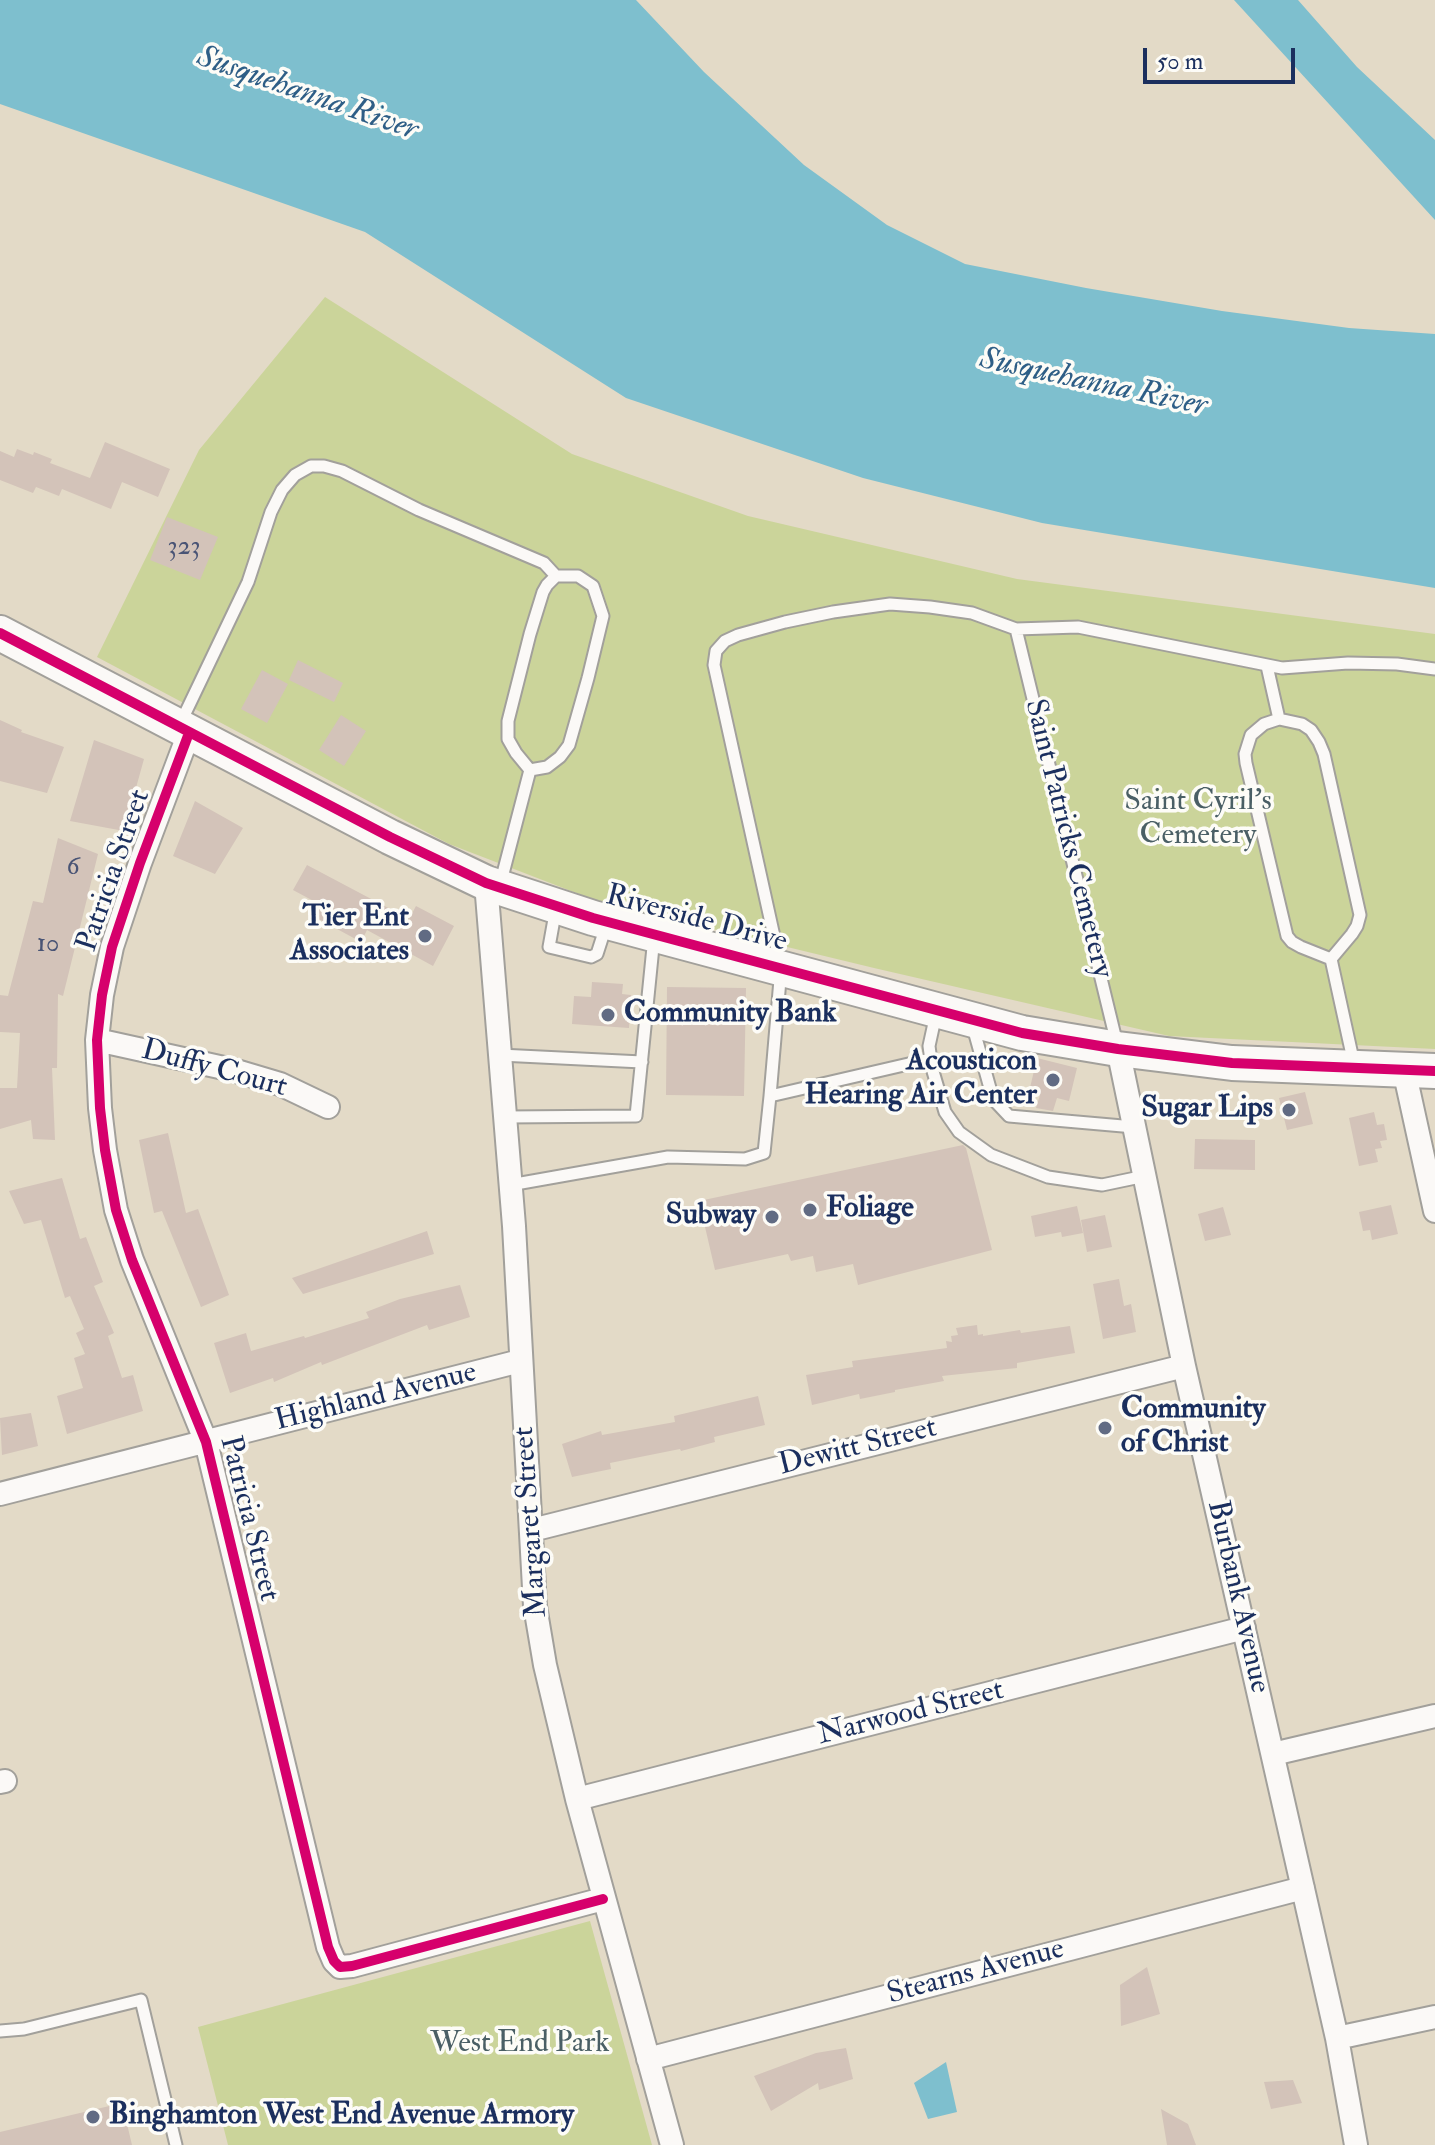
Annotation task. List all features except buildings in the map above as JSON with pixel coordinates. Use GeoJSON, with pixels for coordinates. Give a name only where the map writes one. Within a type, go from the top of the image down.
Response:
{"type":"FeatureCollection","features":[{"type":"Feature","properties":{"kind":"main road","name":"Riverside Drive"},"geometry":{"type":"LineString","coordinates":[[0,633],[390,837],[493,885],[556,906],[1022,1033],[1232,1063],[1420,1070]]}},
{"type":"Feature","properties":{"kind":"street","name":"Patricia Street"},"geometry":{"type":"LineString","coordinates":[[183,730],[112,947],[102,995],[97,1040],[103,1136],[116,1210],[132,1260],[206,1442],[328,1947],[340,1967],[352,1966],[603,1899]]}},
{"type":"Feature","properties":{"kind":"street","name":"Margaret Street"},"geometry":{"type":"LineString","coordinates":[[493,885],[500,1055],[535,1606],[545,1665],[577,1799],[672,2145]]}},
{"type":"Feature","properties":{"kind":"street","name":"Duffy Court"},"geometry":{"type":"LineString","coordinates":[[97,1040],[233,1070],[280,1084],[328,1107]]}},
{"type":"Feature","properties":{"kind":"street","name":"Burbank Avenue"},"geometry":{"type":"LineString","coordinates":[[1118,1049],[1184,1366],[1337,2038],[1356,2145]]}},
{"type":"Feature","properties":{"kind":"street"},"geometry":{"type":"LineString","coordinates":[[1420,1070],[1435,1211]]}},
{"type":"Feature","properties":{"kind":"street","name":"Highland Avenue"},"geometry":{"type":"LineString","coordinates":[[0,1494],[520,1361]]}},
{"type":"Feature","properties":{"kind":"street","name":"Dewitt Street"},"geometry":{"type":"LineString","coordinates":[[532,1530],[1184,1366]]}},
{"type":"Feature","properties":{"kind":"street","name":"Narwood Street"},"geometry":{"type":"LineString","coordinates":[[577,1799],[1244,1628]]}},
{"type":"Feature","properties":{"kind":"street"},"geometry":{"type":"LineString","coordinates":[[1273,1754],[1435,1716]]}},
{"type":"Feature","properties":{"kind":"street","name":"Stearns Avenue"},"geometry":{"type":"LineString","coordinates":[[648,2059],[1303,1888]]}},
{"type":"Feature","properties":{"kind":"street"},"geometry":{"type":"LineString","coordinates":[[1337,2038],[1435,2017]]}},
{"type":"Feature","properties":{"kind":"lane"},"geometry":{"type":"LineString","coordinates":[[183,730],[248,582],[282,490],[295,475],[311,466],[342,471],[419,510],[544,563],[556,576]]}},
{"type":"Feature","properties":{"kind":"lane"},"geometry":{"type":"LineString","coordinates":[[556,576],[578,576],[593,586],[603,616],[588,678],[569,745],[547,767],[530,770],[508,739],[508,721],[543,592],[556,576]]}},
{"type":"Feature","properties":{"kind":"lane"},"geometry":{"type":"LineString","coordinates":[[510,1185],[668,1157],[745,1159],[764,1153],[781,968],[714,665],[716,651],[725,641],[785,622],[890,604],[972,613],[1016,629],[1078,627],[1267,666],[1296,668],[1348,663],[1435,669]]}},
{"type":"Feature","properties":{"kind":"lane","name":"Saint Patricks Cemetery"},"geometry":{"type":"LineString","coordinates":[[1016,629],[1118,1049]]}},
{"type":"Feature","properties":{"kind":"lane"},"geometry":{"type":"LineString","coordinates":[[1267,666],[1279,719]]}},
{"type":"Feature","properties":{"kind":"lane"},"geometry":{"type":"LineString","coordinates":[[1279,719],[1302,724],[1311,730],[1324,754],[1360,915],[1357,926],[1331,959],[1301,947],[1287,936],[1246,763],[1245,754],[1251,735],[1264,724],[1279,719]]}},
{"type":"Feature","properties":{"kind":"lane"},"geometry":{"type":"LineString","coordinates":[[493,885],[530,770]]}},
{"type":"Feature","properties":{"kind":"lane"},"geometry":{"type":"LineString","coordinates":[[505,1117],[636,1116],[655,934]]}},
{"type":"Feature","properties":{"kind":"lane"},"geometry":{"type":"LineString","coordinates":[[1331,959],[1355,1068]]}},
{"type":"Feature","properties":{"kind":"lane"},"geometry":{"type":"LineString","coordinates":[[937,1010],[929,1046],[930,1059],[945,1112],[959,1132],[991,1155],[1048,1177],[1102,1185],[1145,1176]]}},
{"type":"Feature","properties":{"kind":"lane"},"geometry":{"type":"LineString","coordinates":[[971,1019],[993,1099],[1009,1116],[1134,1127]]}},
{"type":"Feature","properties":{"kind":"lane"},"geometry":{"type":"LineString","coordinates":[[500,1055],[642,1062]]}},
{"type":"Feature","properties":{"kind":"lane"},"geometry":{"type":"LineString","coordinates":[[770,1096],[930,1059]]}},
{"type":"Feature","properties":{"kind":"lane"},"geometry":{"type":"LineString","coordinates":[[0,2031],[24,2029],[141,2000],[176,2145]]}},
{"type":"Feature","properties":{"kind":"green space","name":"Saint Cyril's Cemetery"},"geometry":{"type":"Polygon","coordinates":[[[325,297],[572,454],[748,516],[1017,579],[1435,634],[1435,1049],[1169,1036],[597,901],[449,844],[97,657],[199,450],[325,297]]]}},
{"type":"Feature","properties":{"kind":"green space","name":"West End Park"},"geometry":{"type":"Polygon","coordinates":[[[590,1921],[652,2145],[228,2145],[198,2027],[590,1921]]]}},
{"type":"Feature","properties":{"kind":"water","name":"Susquehanna River"},"geometry":{"type":"Polygon","coordinates":[[[0,0],[636,0],[704,72],[804,165],[887,225],[965,264],[1222,311],[1349,328],[1435,334],[1435,588],[1042,523],[863,478],[626,398],[365,232],[0,104],[0,0]]]}},
{"type":"Feature","properties":{"kind":"water"},"geometry":{"type":"Polygon","coordinates":[[[1234,0],[1298,0],[1357,67],[1435,140],[1435,220],[1234,0]]]}},
{"type":"Feature","properties":{"kind":"water"},"geometry":{"type":"Polygon","coordinates":[[[946,2062],[957,2112],[928,2119],[914,2083],[946,2062]]]}},
{"type":"Feature","properties":{"kind":"cycle path"},"geometry":{"type":"LineString","coordinates":[[0,633],[390,837],[486,883],[593,918],[1022,1033],[1232,1063],[1435,1071]]}},
{"type":"Feature","properties":{"kind":"cycle path"},"geometry":{"type":"LineString","coordinates":[[189,733],[112,947],[97,1040],[100,1108],[116,1210],[132,1260],[206,1442],[328,1947],[340,1967],[352,1966],[603,1899]]}},
{"type":"Feature","properties":{"kind":"place","name":"Tier Ent Associates"},"geometry":{"type":"Point","coordinates":[425,936]}},
{"type":"Feature","properties":{"kind":"place","name":"Community Bank"},"geometry":{"type":"Point","coordinates":[608,1015]}},
{"type":"Feature","properties":{"kind":"place","name":"Acousticon Hearing Air Center"},"geometry":{"type":"Point","coordinates":[1053,1080]}},
{"type":"Feature","properties":{"kind":"place","name":"Sugar Lips"},"geometry":{"type":"Point","coordinates":[1289,1110]}},
{"type":"Feature","properties":{"kind":"place","name":"Foliage"},"geometry":{"type":"Point","coordinates":[810,1210]}},
{"type":"Feature","properties":{"kind":"place","name":"Subway"},"geometry":{"type":"Point","coordinates":[772,1217]}},
{"type":"Feature","properties":{"kind":"place","name":"Community of Christ"},"geometry":{"type":"Point","coordinates":[1105,1428]}},
{"type":"Feature","properties":{"kind":"place","name":"Binghamton West End Avenue Armory"},"geometry":{"type":"Point","coordinates":[93,2117]}}]}
